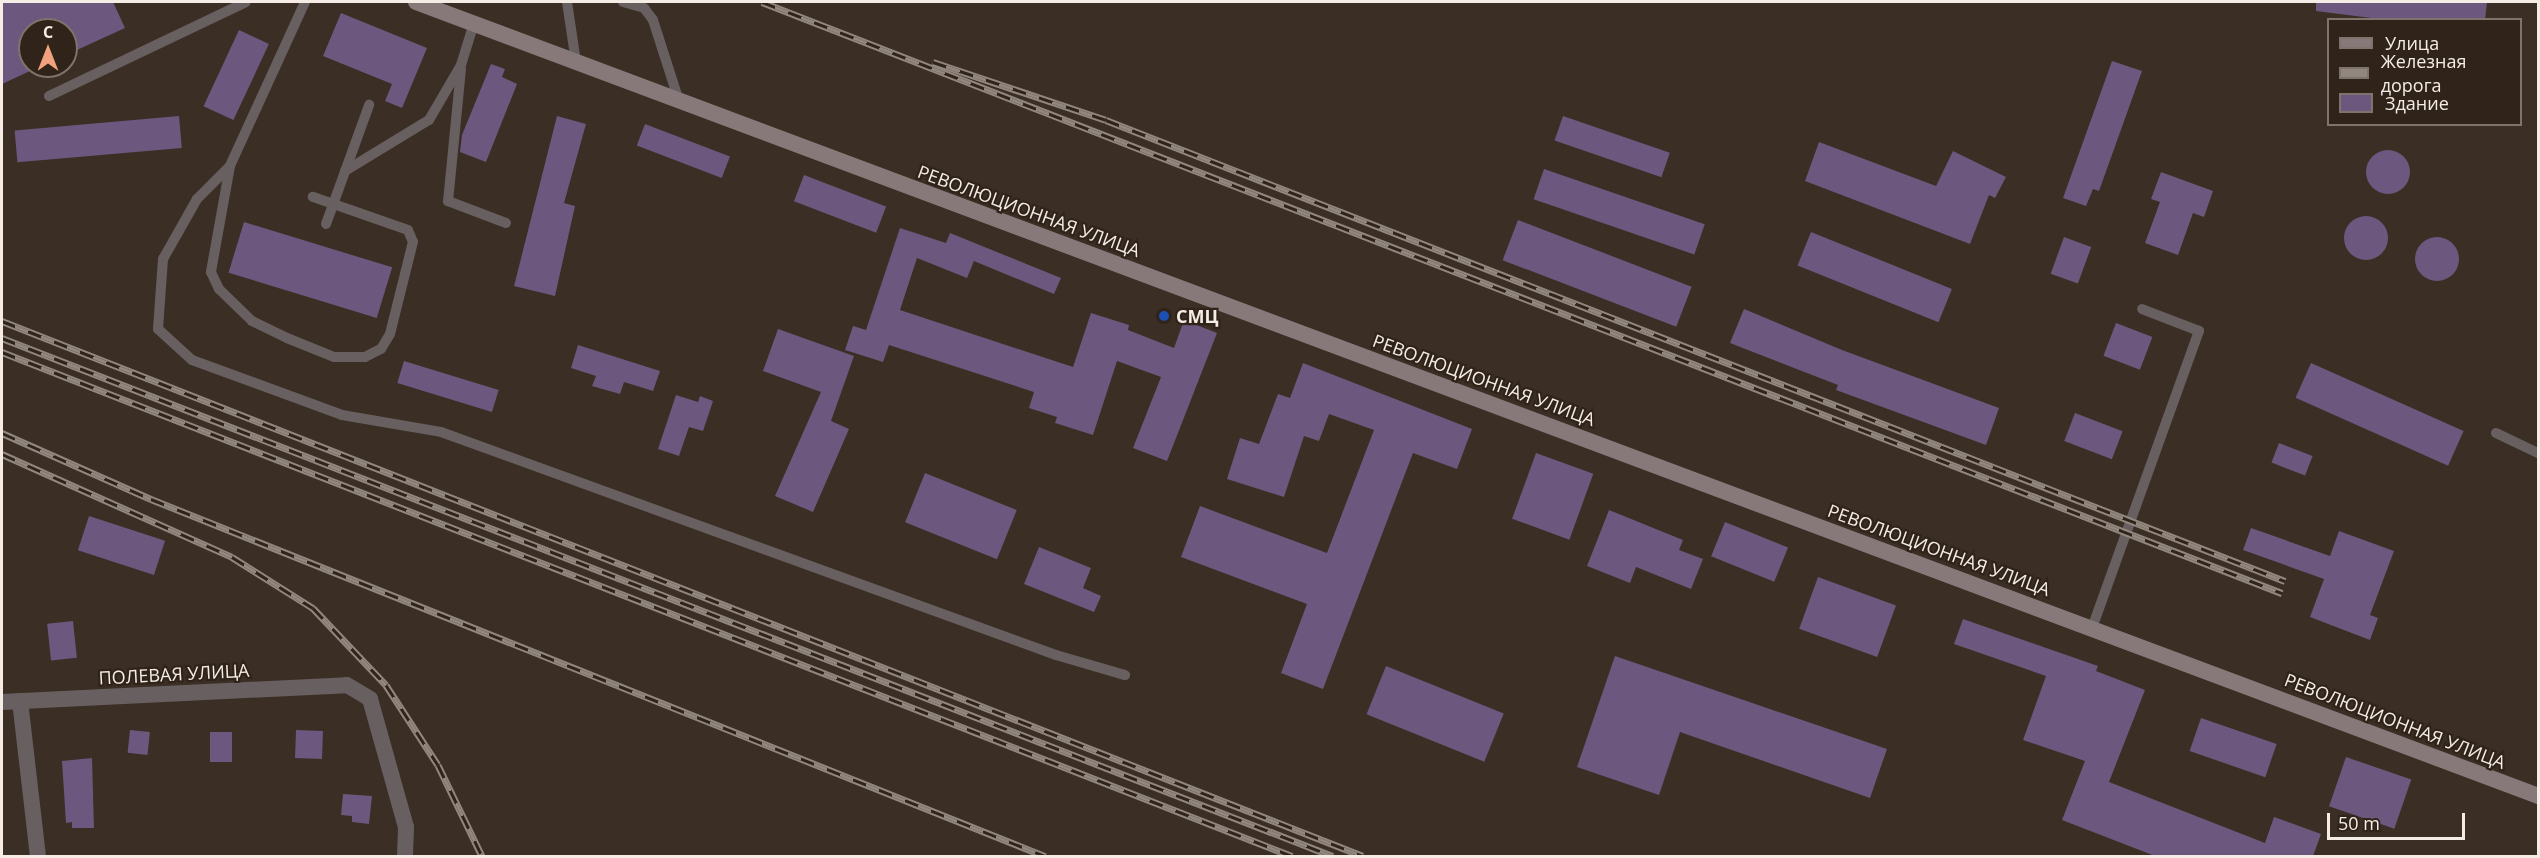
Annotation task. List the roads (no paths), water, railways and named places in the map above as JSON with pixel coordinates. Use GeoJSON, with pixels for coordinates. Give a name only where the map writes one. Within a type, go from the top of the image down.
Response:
{"type":"FeatureCollection","features":[{"type":"Feature","properties":{"kind":"main road","name":"РЕВОЛЮЦИОННАЯ УЛИЦА"},"geometry":{"type":"LineString","coordinates":[[416,2],[437,5],[474,23],[678,101],[2537,794]]}},
{"type":"Feature","properties":{"kind":"street","name":"ПОЛЕВАЯ УЛИЦА"},"geometry":{"type":"LineString","coordinates":[[2,702],[347,685],[370,699],[406,827],[405,856]]}},
{"type":"Feature","properties":{"kind":"street"},"geometry":{"type":"LineString","coordinates":[[20,700],[38,856]]}},
{"type":"Feature","properties":{"kind":"lane"},"geometry":{"type":"LineString","coordinates":[[49,96],[246,2]]}},
{"type":"Feature","properties":{"kind":"lane"},"geometry":{"type":"LineString","coordinates":[[305,2],[230,166],[211,272],[219,290],[252,321],[334,357],[365,357],[381,349],[390,334],[413,242],[408,230],[313,196]]}},
{"type":"Feature","properties":{"kind":"lane"},"geometry":{"type":"LineString","coordinates":[[567,2],[576,62]]}},
{"type":"Feature","properties":{"kind":"lane"},"geometry":{"type":"LineString","coordinates":[[623,2],[644,8],[653,20],[678,101]]}},
{"type":"Feature","properties":{"kind":"lane"},"geometry":{"type":"LineString","coordinates":[[474,23],[461,65],[448,201],[506,223]]}},
{"type":"Feature","properties":{"kind":"lane"},"geometry":{"type":"LineString","coordinates":[[345,171],[429,120],[461,65]]}},
{"type":"Feature","properties":{"kind":"lane"},"geometry":{"type":"LineString","coordinates":[[326,224],[369,105]]}},
{"type":"Feature","properties":{"kind":"lane"},"geometry":{"type":"LineString","coordinates":[[230,166],[197,199],[163,259],[158,329],[192,360],[342,415],[441,432],[1056,655],[1125,675]]}},
{"type":"Feature","properties":{"kind":"lane"},"geometry":{"type":"LineString","coordinates":[[2092,628],[2199,331],[2142,309]]}},
{"type":"Feature","properties":{"kind":"lane"},"geometry":{"type":"LineString","coordinates":[[2496,434],[2538,453]]}},
{"type":"Feature","properties":{"kind":"railway"},"geometry":{"type":"LineString","coordinates":[[762,2],[2282,593]]}},
{"type":"Feature","properties":{"kind":"railway"},"geometry":{"type":"LineString","coordinates":[[933,62],[1106,120],[2285,581]]}},
{"type":"Feature","properties":{"kind":"railway"},"geometry":{"type":"LineString","coordinates":[[2,321],[1363,856]]}},
{"type":"Feature","properties":{"kind":"railway"},"geometry":{"type":"LineString","coordinates":[[2,338],[1333,856]]}},
{"type":"Feature","properties":{"kind":"railway"},"geometry":{"type":"LineString","coordinates":[[2,352],[1292,856]]}},
{"type":"Feature","properties":{"kind":"railway"},"geometry":{"type":"LineString","coordinates":[[2,433],[151,499],[1045,856]]}},
{"type":"Feature","properties":{"kind":"railway"},"geometry":{"type":"LineString","coordinates":[[2,454],[232,557],[313,608],[386,685],[438,765],[482,856]]}},
{"type":"Feature","properties":{"kind":"place","name":"СМЦ"},"geometry":{"type":"Point","coordinates":[1164,316]}}]}
